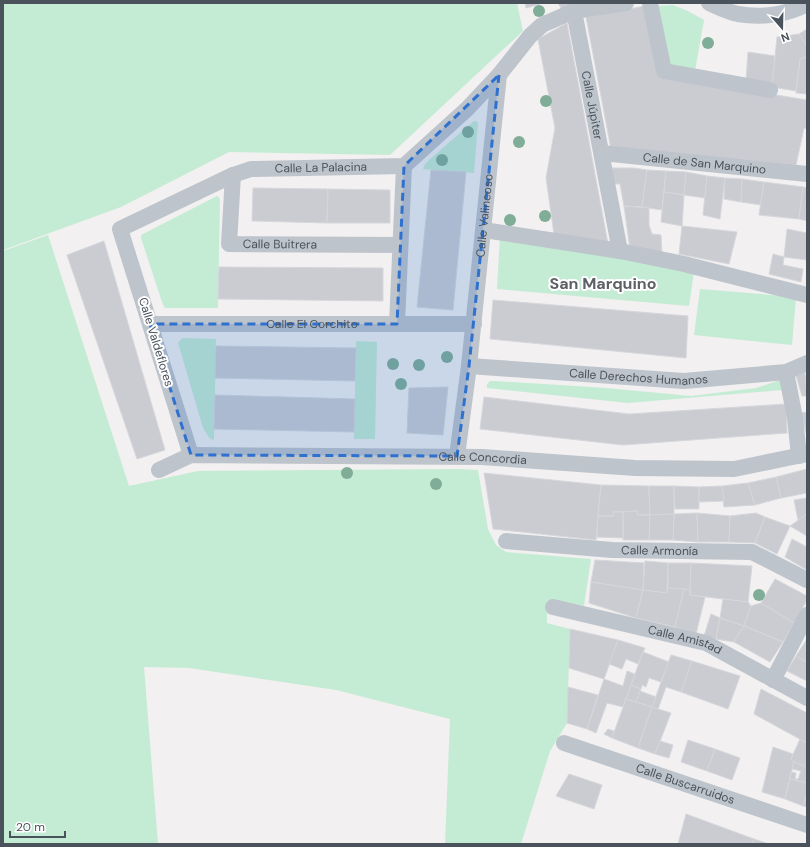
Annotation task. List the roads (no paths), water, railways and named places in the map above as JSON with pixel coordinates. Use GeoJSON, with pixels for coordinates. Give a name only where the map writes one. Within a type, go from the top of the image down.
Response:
{"type":"FeatureCollection","features":[{"type":"Feature","properties":{"kind":"street"},"geometry":{"type":"LineString","coordinates":[[397,324],[404,166],[467,109],[499,75],[530,36],[542,25],[574,11],[626,3]]}},
{"type":"Feature","properties":{"kind":"street"},"geometry":{"type":"LineString","coordinates":[[650,3],[664,71],[770,90]]}},
{"type":"Feature","properties":{"kind":"street"},"geometry":{"type":"LineString","coordinates":[[709,3],[737,14],[757,15],[774,14],[795,10],[807,4]]}},
{"type":"Feature","properties":{"kind":"street","name":"Calle Júpiter"},"geometry":{"type":"LineString","coordinates":[[574,11],[620,251]]}},
{"type":"Feature","properties":{"kind":"street","name":"Calle Valincoso"},"geometry":{"type":"LineString","coordinates":[[457,456],[470,366],[499,75]]}},
{"type":"Feature","properties":{"kind":"street","name":"Calle de San Marquino"},"geometry":{"type":"LineString","coordinates":[[602,153],[807,174]]}},
{"type":"Feature","properties":{"kind":"street","name":"Calle La Palacina"},"geometry":{"type":"LineString","coordinates":[[120,228],[251,168],[404,166]]}},
{"type":"Feature","properties":{"kind":"street","name":"Calle Buitrera"},"geometry":{"type":"LineString","coordinates":[[233,175],[229,244],[400,245]]}},
{"type":"Feature","properties":{"kind":"street","name":"Calle Valdeflores"},"geometry":{"type":"LineString","coordinates":[[120,228],[191,455]]}},
{"type":"Feature","properties":{"kind":"street"},"geometry":{"type":"LineString","coordinates":[[484,230],[620,251],[684,264],[807,295]]}},
{"type":"Feature","properties":{"kind":"street","name":"Calle El Corchito"},"geometry":{"type":"LineString","coordinates":[[150,324],[474,324]]}},
{"type":"Feature","properties":{"kind":"street","name":"Calle Derechos Humanos"},"geometry":{"type":"LineString","coordinates":[[470,366],[684,381],[786,372],[807,363]]}},
{"type":"Feature","properties":{"kind":"street"},"geometry":{"type":"LineString","coordinates":[[786,372],[804,454]]}},
{"type":"Feature","properties":{"kind":"street","name":"Calle Concordia"},"geometry":{"type":"LineString","coordinates":[[160,470],[191,455],[457,456],[635,468],[734,469],[804,454]]}},
{"type":"Feature","properties":{"kind":"street","name":"Calle Armonía"},"geometry":{"type":"LineString","coordinates":[[506,541],[612,550],[752,552],[807,580]]}},
{"type":"Feature","properties":{"kind":"street","name":"Calle Amistad"},"geometry":{"type":"LineString","coordinates":[[553,607],[706,643],[807,698]]}},
{"type":"Feature","properties":{"kind":"street"},"geometry":{"type":"LineString","coordinates":[[773,680],[807,615]]}},
{"type":"Feature","properties":{"kind":"street","name":"Calle Buscarruidos"},"geometry":{"type":"LineString","coordinates":[[564,743],[807,825]]}},
{"type":"Feature","properties":{"kind":"district","name":"San Marquino"},"geometry":{"type":"Point","coordinates":[603,283]}}]}
